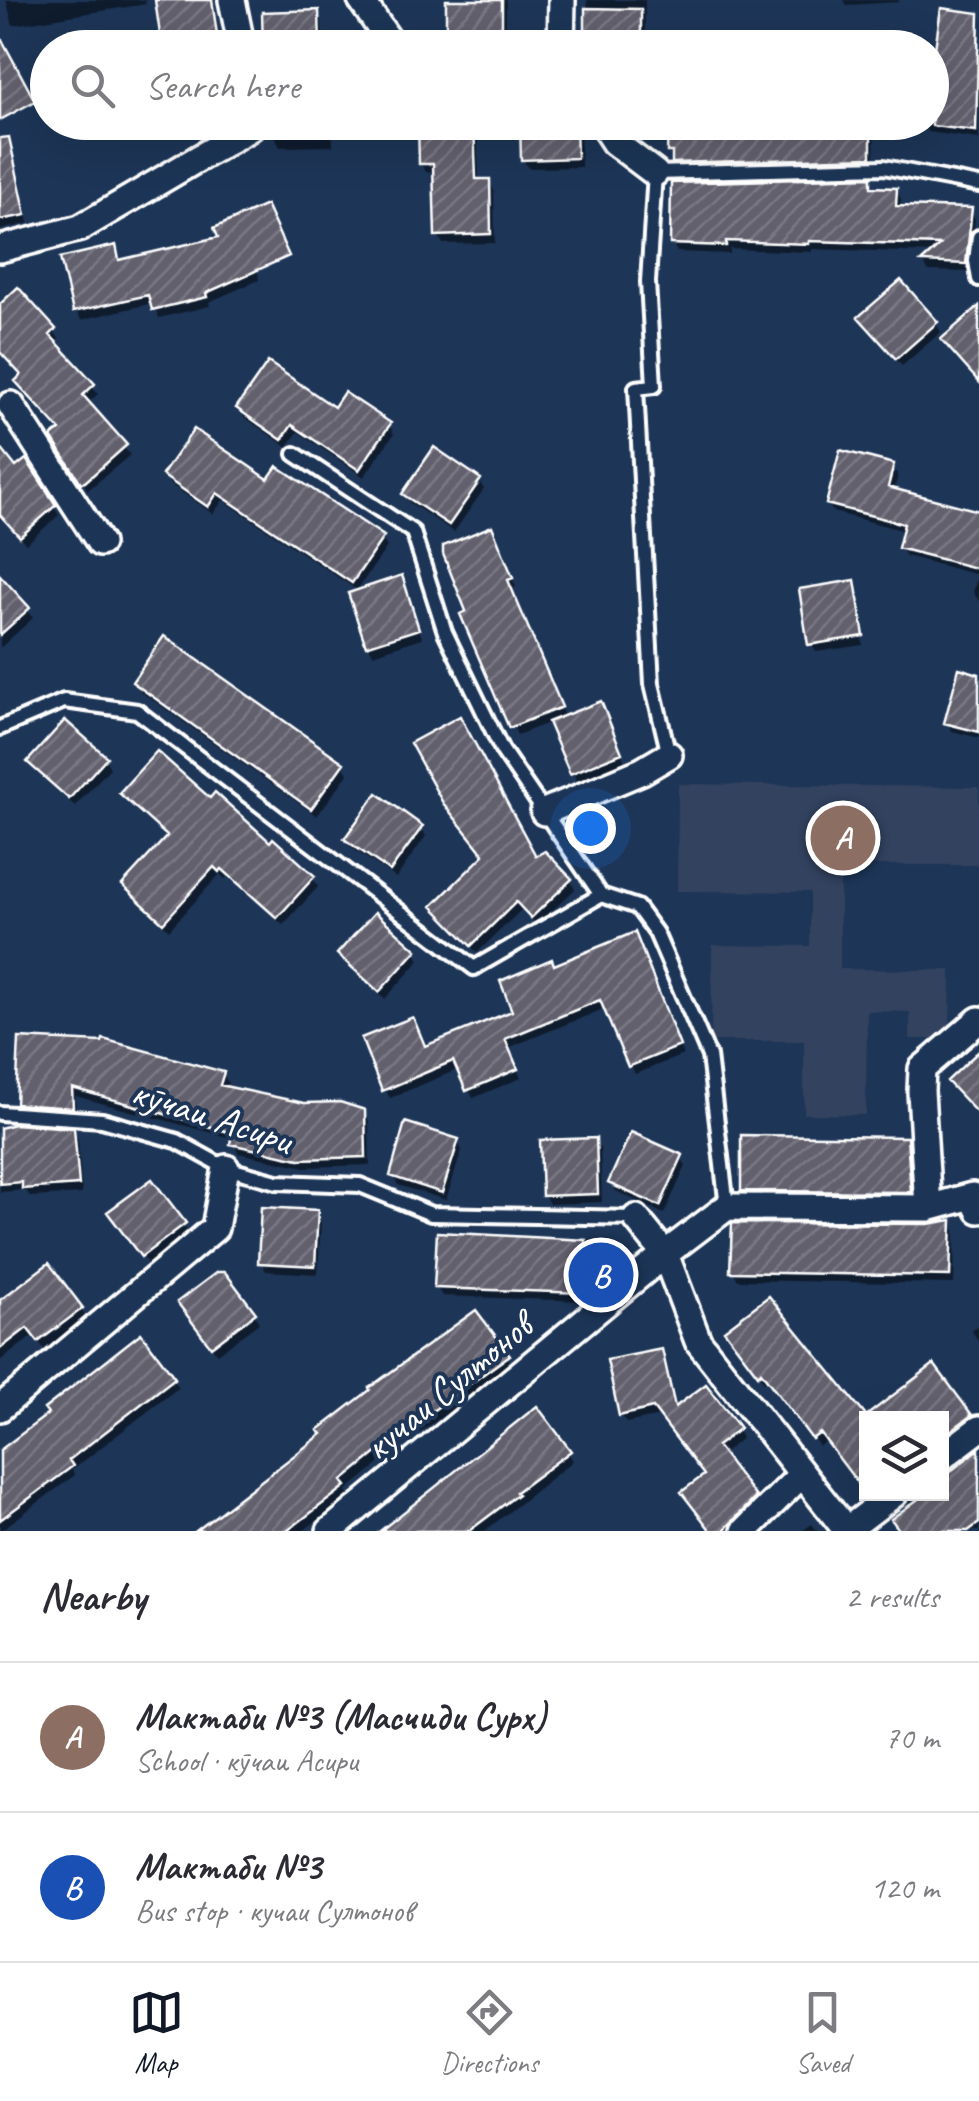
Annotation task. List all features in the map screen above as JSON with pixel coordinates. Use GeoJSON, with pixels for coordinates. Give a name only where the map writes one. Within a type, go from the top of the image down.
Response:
{"type":"FeatureCollection","features":[{"type":"Feature","properties":{"kind":"street"},"geometry":{"type":"LineString","coordinates":[[232,0],[238,30]]}},
{"type":"Feature","properties":{"kind":"street"},"geometry":{"type":"LineString","coordinates":[[361,0],[382,30]]}},
{"type":"Feature","properties":{"kind":"street"},"geometry":{"type":"LineString","coordinates":[[562,0],[562,30]]}},
{"type":"Feature","properties":{"kind":"street"},"geometry":{"type":"LineString","coordinates":[[0,249],[80,228],[229,140]]}},
{"type":"Feature","properties":{"kind":"street"},"geometry":{"type":"LineString","coordinates":[[613,140],[655,172]]}},
{"type":"Feature","properties":{"kind":"street"},"geometry":{"type":"LineString","coordinates":[[4,403],[100,543]]}},
{"type":"Feature","properties":{"kind":"street"},"geometry":{"type":"LineString","coordinates":[[544,812],[642,771],[669,755]]}},
{"type":"Feature","properties":{"kind":"street"},"geometry":{"type":"LineString","coordinates":[[928,1208],[921,1080],[979,1020]]}},
{"type":"Feature","properties":{"kind":"street"},"geometry":{"type":"LineString","coordinates":[[0,1408],[214,1228],[226,1168]]}},
{"type":"Feature","properties":{"kind":"street"},"geometry":{"type":"LineString","coordinates":[[727,1207],[928,1208],[972,1196],[979,1210]]}},
{"type":"Feature","properties":{"kind":"street","name":"кучаи Султонов"},"geometry":{"type":"LineString","coordinates":[[330,1531],[727,1207]]}},
{"type":"Feature","properties":{"kind":"street"},"geometry":{"type":"LineString","coordinates":[[636,1218],[666,1254],[698,1341],[847,1530],[885,1501]]}},
{"type":"Feature","properties":{"kind":"street"},"geometry":{"type":"LineString","coordinates":[[949,1453],[979,1429]]}},
{"type":"Feature","properties":{"kind":"street"},"geometry":{"type":"LineString","coordinates":[[744,1531],[802,1474]]}},
{"type":"Feature","properties":{"kind":"lane"},"geometry":{"type":"LineString","coordinates":[[669,755],[652,684],[636,388],[654,386],[648,282],[655,172],[884,168],[979,186]]}},
{"type":"Feature","properties":{"kind":"lane"},"geometry":{"type":"LineString","coordinates":[[979,237],[979,278]]}},
{"type":"Feature","properties":{"kind":"lane"},"geometry":{"type":"LineString","coordinates":[[295,454],[413,532],[444,632],[502,750],[601,895],[637,907],[656,933],[708,1056],[727,1207]]}},
{"type":"Feature","properties":{"kind":"lane"},"geometry":{"type":"LineString","coordinates":[[0,728],[64,701],[137,711],[474,968],[601,895]]}},
{"type":"Feature","properties":{"kind":"lane","name":"кӯчаи Асири"},"geometry":{"type":"LineString","coordinates":[[0,1113],[102,1120],[177,1141],[226,1168],[278,1182],[360,1185],[431,1214],[636,1218]]}},
{"type":"Feature","properties":{"kind":"shaded area"},"geometry":{"type":"Polygon","coordinates":[[[678,784],[979,787],[979,865],[840,865],[840,969],[951,970],[950,1039],[910,1039],[910,1012],[867,1011],[866,1115],[804,1114],[804,1041],[711,1041],[712,945],[810,946],[810,892],[677,891],[678,784]]]}},
{"type":"Feature","properties":{"kind":"building"},"geometry":{"type":"Polygon","coordinates":[[[155,0],[212,0],[216,30],[159,30],[155,0]]]}},
{"type":"Feature","properties":{"kind":"building"},"geometry":{"type":"Polygon","coordinates":[[[446,0],[502,0],[502,30],[446,30],[446,0]]]}},
{"type":"Feature","properties":{"kind":"building"},"geometry":{"type":"Polygon","coordinates":[[[585,8],[641,9],[641,30],[585,30],[585,8]]]}},
{"type":"Feature","properties":{"kind":"building"},"geometry":{"type":"Polygon","coordinates":[[[941,8],[979,13],[976,131],[949,128],[949,30],[938,30],[941,8]]]}},
{"type":"Feature","properties":{"kind":"building"},"geometry":{"type":"Polygon","coordinates":[[[319,10],[320,30],[262,30],[262,12],[319,10]]]}},
{"type":"Feature","properties":{"kind":"building"},"geometry":{"type":"Polygon","coordinates":[[[0,36],[30,92],[30,104],[0,120],[0,36]]]}},
{"type":"Feature","properties":{"kind":"building"},"geometry":{"type":"Polygon","coordinates":[[[9,137],[26,215],[0,220],[0,138],[9,137]]]}},
{"type":"Feature","properties":{"kind":"building"},"geometry":{"type":"Polygon","coordinates":[[[418,140],[475,140],[476,179],[490,179],[491,234],[435,236],[433,164],[419,164],[418,140]]]}},
{"type":"Feature","properties":{"kind":"building"},"geometry":{"type":"Polygon","coordinates":[[[520,140],[576,140],[577,158],[521,160],[520,140]]]}},
{"type":"Feature","properties":{"kind":"building"},"geometry":{"type":"Polygon","coordinates":[[[667,140],[871,140],[871,157],[672,163],[672,152],[667,152],[667,140]]]}},
{"type":"Feature","properties":{"kind":"building"},"geometry":{"type":"Polygon","coordinates":[[[871,177],[871,187],[897,188],[896,206],[972,208],[966,264],[921,262],[940,245],[809,241],[726,241],[726,246],[670,244],[671,183],[871,177]]]}},
{"type":"Feature","properties":{"kind":"building"},"geometry":{"type":"Polygon","coordinates":[[[266,205],[289,256],[206,293],[207,297],[152,310],[148,295],[73,312],[60,258],[116,245],[119,260],[218,237],[214,228],[266,205]]]}},
{"type":"Feature","properties":{"kind":"building"},"geometry":{"type":"Polygon","coordinates":[[[901,280],[938,322],[896,359],[858,317],[901,280]]]}},
{"type":"Feature","properties":{"kind":"building"},"geometry":{"type":"Polygon","coordinates":[[[18,287],[56,329],[50,335],[95,384],[83,395],[127,445],[85,482],[81,483],[51,437],[60,430],[15,381],[21,375],[0,352],[0,304],[18,287]]]}},
{"type":"Feature","properties":{"kind":"building"},"geometry":{"type":"Polygon","coordinates":[[[979,306],[979,382],[941,339],[979,306]]]}},
{"type":"Feature","properties":{"kind":"building"},"geometry":{"type":"Polygon","coordinates":[[[268,362],[334,407],[344,392],[391,423],[359,470],[292,425],[282,440],[236,408],[268,362]]]}},
{"type":"Feature","properties":{"kind":"building"},"geometry":{"type":"Polygon","coordinates":[[[194,429],[268,479],[277,466],[384,536],[352,583],[217,493],[208,507],[162,475],[194,429]]]}},
{"type":"Feature","properties":{"kind":"building"},"geometry":{"type":"Polygon","coordinates":[[[0,447],[16,467],[26,459],[56,505],[20,537],[0,515],[0,447]]]}},
{"type":"Feature","properties":{"kind":"building"},"geometry":{"type":"Polygon","coordinates":[[[434,447],[481,479],[449,525],[402,494],[434,447]]]}},
{"type":"Feature","properties":{"kind":"building"},"geometry":{"type":"Polygon","coordinates":[[[840,450],[894,464],[888,487],[979,511],[979,569],[898,548],[904,524],[826,504],[840,450]]]}},
{"type":"Feature","properties":{"kind":"building"},"geometry":{"type":"Polygon","coordinates":[[[492,526],[513,578],[508,580],[562,707],[509,728],[460,614],[466,611],[443,554],[443,546],[492,526]]]}},
{"type":"Feature","properties":{"kind":"building"},"geometry":{"type":"Polygon","coordinates":[[[0,575],[30,608],[0,635],[0,575]]]}},
{"type":"Feature","properties":{"kind":"building"},"geometry":{"type":"Polygon","coordinates":[[[402,575],[419,629],[366,646],[348,593],[402,575]]]}},
{"type":"Feature","properties":{"kind":"building"},"geometry":{"type":"Polygon","coordinates":[[[855,580],[864,636],[808,645],[799,589],[855,580]]]}},
{"type":"Feature","properties":{"kind":"building"},"geometry":{"type":"Polygon","coordinates":[[[164,636],[344,763],[311,809],[132,682],[164,636]]]}},
{"type":"Feature","properties":{"kind":"building"},"geometry":{"type":"Polygon","coordinates":[[[959,668],[979,674],[979,732],[944,723],[959,668]]]}},
{"type":"Feature","properties":{"kind":"building"},"geometry":{"type":"Polygon","coordinates":[[[601,701],[622,753],[570,774],[548,722],[601,701]]]}},
{"type":"Feature","properties":{"kind":"building"},"geometry":{"type":"Polygon","coordinates":[[[460,716],[536,856],[545,851],[572,879],[531,918],[516,902],[471,946],[432,906],[484,855],[443,803],[410,743],[460,716]]]}},
{"type":"Feature","properties":{"kind":"building"},"geometry":{"type":"Polygon","coordinates":[[[65,720],[107,757],[69,799],[27,762],[65,720]]]}},
{"type":"Feature","properties":{"kind":"building"},"geometry":{"type":"Polygon","coordinates":[[[157,751],[210,798],[215,792],[315,876],[277,918],[222,869],[219,872],[214,867],[163,923],[122,885],[167,836],[119,793],[157,751]]]}},
{"type":"Feature","properties":{"kind":"building"},"geometry":{"type":"Polygon","coordinates":[[[377,793],[423,826],[390,871],[344,839],[377,793]]]}},
{"type":"Feature","properties":{"kind":"building"},"geometry":{"type":"Polygon","coordinates":[[[375,912],[417,950],[379,992],[337,954],[375,912]]]}},
{"type":"Feature","properties":{"kind":"building"},"geometry":{"type":"Polygon","coordinates":[[[635,932],[680,1046],[628,1067],[600,1000],[505,1039],[518,1069],[466,1091],[453,1061],[382,1091],[361,1038],[413,1017],[425,1046],[512,1011],[500,981],[552,959],[554,965],[635,932]]]}},
{"type":"Feature","properties":{"kind":"building"},"geometry":{"type":"Polygon","coordinates":[[[19,1038],[102,1042],[103,1039],[224,1072],[220,1085],[304,1103],[340,1102],[365,1110],[366,1157],[299,1159],[230,1144],[232,1133],[72,1088],[73,1108],[16,1104],[19,1038]]]}},
{"type":"Feature","properties":{"kind":"building"},"geometry":{"type":"Polygon","coordinates":[[[979,1051],[979,1115],[947,1081],[979,1051]]]}},
{"type":"Feature","properties":{"kind":"building"},"geometry":{"type":"Polygon","coordinates":[[[405,1122],[459,1139],[442,1193],[390,1176],[405,1122]]]}},
{"type":"Feature","properties":{"kind":"building"},"geometry":{"type":"Polygon","coordinates":[[[14,1124],[74,1128],[79,1185],[22,1189],[22,1182],[0,1184],[0,1128],[14,1124]]]}},
{"type":"Feature","properties":{"kind":"building"},"geometry":{"type":"Polygon","coordinates":[[[631,1132],[683,1155],[660,1206],[608,1183],[631,1132]]]}},
{"type":"Feature","properties":{"kind":"building"},"geometry":{"type":"Polygon","coordinates":[[[741,1135],[907,1137],[911,1192],[741,1191],[741,1135]]]}},
{"type":"Feature","properties":{"kind":"building"},"geometry":{"type":"Polygon","coordinates":[[[596,1138],[598,1194],[542,1196],[540,1140],[596,1138]]]}},
{"type":"Feature","properties":{"kind":"building"},"geometry":{"type":"Polygon","coordinates":[[[152,1179],[186,1223],[141,1257],[107,1212],[152,1179]]]}},
{"type":"Feature","properties":{"kind":"building"},"geometry":{"type":"Polygon","coordinates":[[[261,1207],[318,1210],[315,1266],[258,1263],[261,1207]]]}},
{"type":"Feature","properties":{"kind":"building"},"geometry":{"type":"Polygon","coordinates":[[[952,1220],[950,1276],[730,1272],[732,1223],[928,1224],[952,1220]]]}},
{"type":"Feature","properties":{"kind":"building"},"geometry":{"type":"Polygon","coordinates":[[[437,1232],[586,1240],[583,1293],[434,1288],[437,1232]]]}},
{"type":"Feature","properties":{"kind":"building"},"geometry":{"type":"Polygon","coordinates":[[[49,1263],[83,1308],[38,1342],[27,1328],[0,1349],[0,1300],[49,1263]]]}},
{"type":"Feature","properties":{"kind":"building"},"geometry":{"type":"Polygon","coordinates":[[[217,1272],[225,1272],[256,1313],[211,1347],[177,1302],[217,1272]]]}},
{"type":"Feature","properties":{"kind":"building"},"geometry":{"type":"Polygon","coordinates":[[[769,1296],[862,1411],[859,1485],[820,1433],[812,1439],[724,1330],[769,1296]]]}},
{"type":"Feature","properties":{"kind":"building"},"geometry":{"type":"Polygon","coordinates":[[[476,1310],[510,1355],[395,1438],[342,1481],[346,1486],[287,1531],[196,1531],[322,1434],[318,1430],[369,1388],[476,1310]]]}},
{"type":"Feature","properties":{"kind":"building"},"geometry":{"type":"Polygon","coordinates":[[[141,1333],[175,1378],[69,1460],[73,1466],[0,1520],[0,1450],[48,1414],[44,1409],[141,1333]]]}},
{"type":"Feature","properties":{"kind":"building"},"geometry":{"type":"Polygon","coordinates":[[[662,1349],[675,1407],[706,1384],[740,1428],[717,1446],[756,1497],[723,1531],[711,1531],[681,1492],[704,1475],[653,1408],[619,1416],[607,1360],[662,1349]]]}},
{"type":"Feature","properties":{"kind":"building"},"geometry":{"type":"Polygon","coordinates":[[[934,1364],[972,1415],[949,1432],[949,1411],[873,1411],[934,1364]]]}},
{"type":"Feature","properties":{"kind":"building"},"geometry":{"type":"Polygon","coordinates":[[[537,1406],[571,1451],[518,1494],[469,1531],[380,1531],[537,1406]]]}},
{"type":"Feature","properties":{"kind":"building"},"geometry":{"type":"Polygon","coordinates":[[[979,1449],[979,1523],[968,1531],[900,1531],[891,1519],[915,1501],[949,1501],[952,1470],[979,1449]]]}},
{"type":"Feature","properties":{"kind":"place","name":"Мактаби №3 (Масчиди Сурх)"},"geometry":{"type":"Point","coordinates":[843,838]}},
{"type":"Feature","properties":{"kind":"place","name":"Мактаби №3"},"geometry":{"type":"Point","coordinates":[601,1275]}}]}
